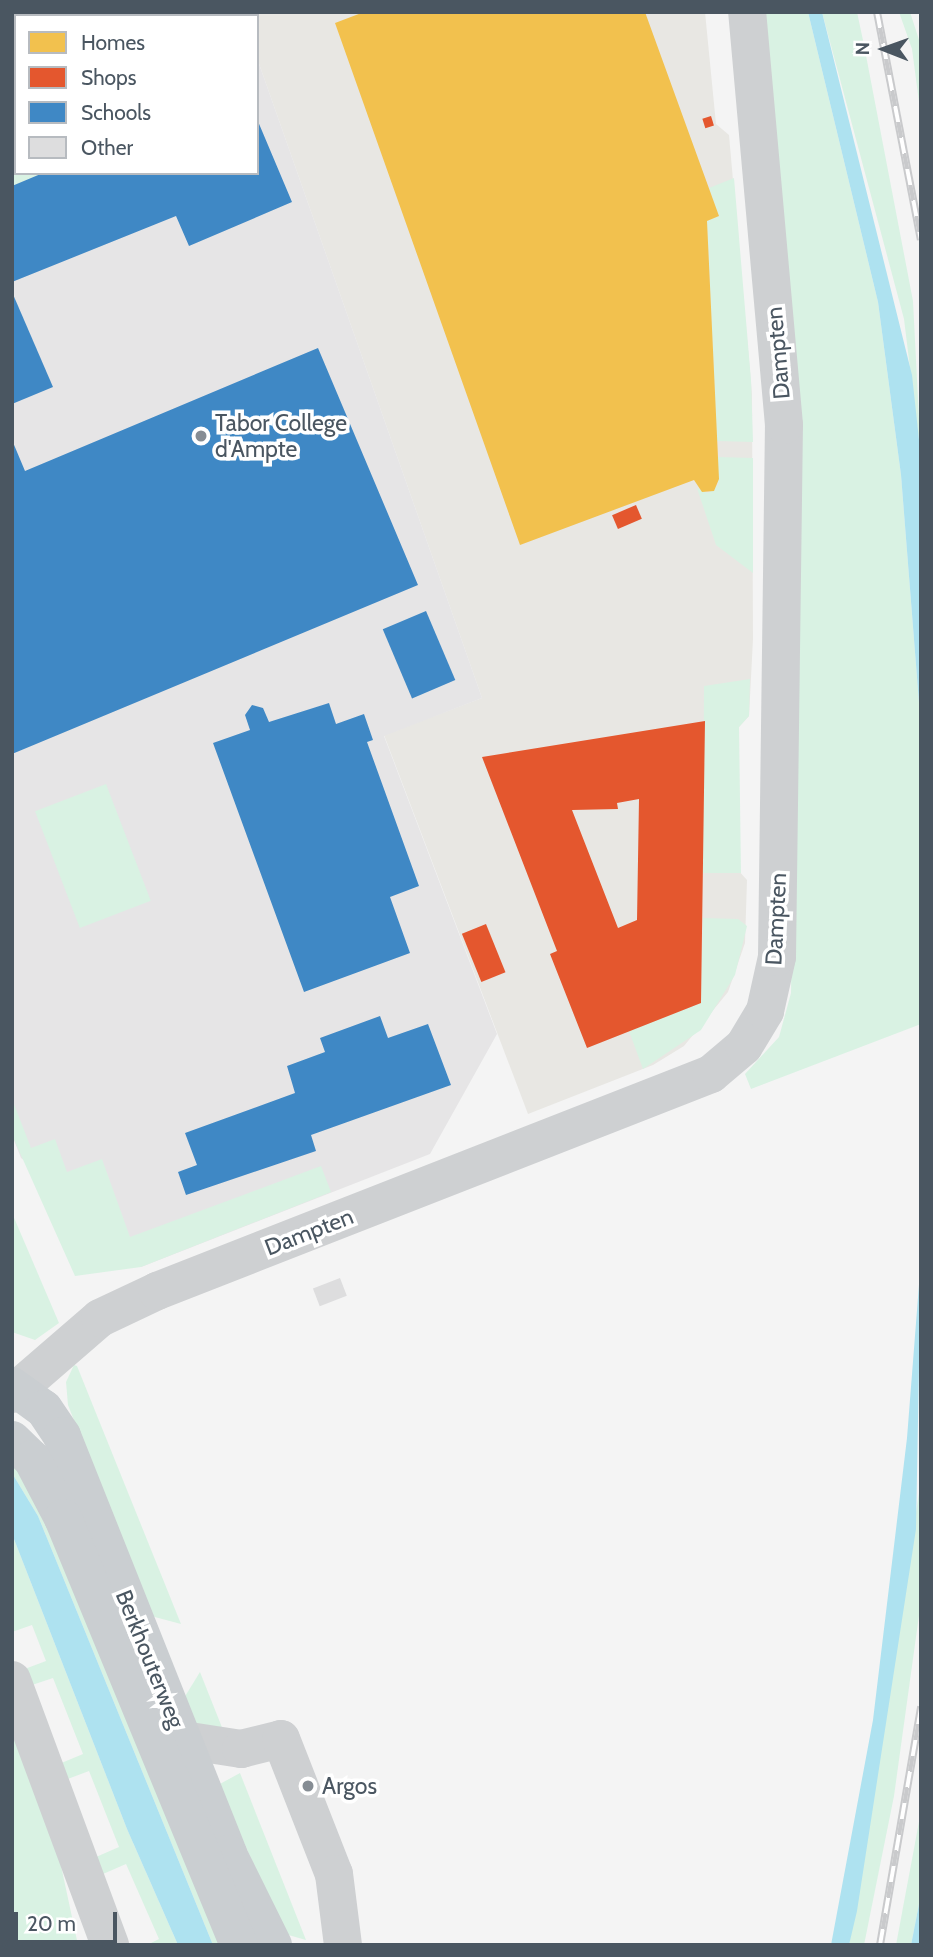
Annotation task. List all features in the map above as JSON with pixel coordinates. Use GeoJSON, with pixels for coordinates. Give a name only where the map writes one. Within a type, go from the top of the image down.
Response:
{"type":"FeatureCollection","features":[{"type":"Feature","properties":{"kind":"main road","name":"Berkhouterweg"},"geometry":{"type":"LineString","coordinates":[[14,1389],[44,1409],[62,1436],[183,1740],[273,1945]]}},
{"type":"Feature","properties":{"kind":"main road","name":"Berkhouterweg"},"geometry":{"type":"LineString","coordinates":[[12,1440],[32,1459],[63,1518],[239,1945]]}},
{"type":"Feature","properties":{"kind":"street","name":"Dampten"},"geometry":{"type":"LineString","coordinates":[[14,1389],[100,1318],[158,1291],[711,1074],[744,1046],[765,1011],[778,957],[785,425],[747,12]]}},
{"type":"Feature","properties":{"kind":"street"},"geometry":{"type":"LineString","coordinates":[[12,1680],[110,1945]]}},
{"type":"Feature","properties":{"kind":"street"},"geometry":{"type":"LineString","coordinates":[[183,1740],[241,1749],[281,1739],[334,1874],[343,1945]]}},
{"type":"Feature","properties":{"kind":"shaded area"},"geometry":{"type":"Polygon","coordinates":[[[12,12],[71,12],[14,14],[12,32],[12,12]]]}},
{"type":"Feature","properties":{"kind":"shaded area"},"geometry":{"type":"Polygon","coordinates":[[[241,12],[705,12],[716,124],[729,135],[752,394],[753,639],[749,716],[739,727],[737,869],[747,880],[745,943],[728,992],[684,1046],[653,1065],[528,1114],[384,735],[482,698],[259,64],[259,14],[241,12]]]}},
{"type":"Feature","properties":{"kind":"shaded area","name":"Tabor College d'Ampte"},"geometry":{"type":"Polygon","coordinates":[[[259,64],[482,698],[384,736],[497,1034],[430,1154],[141,1267],[130,1237],[21,1158],[12,1135],[12,84],[14,175],[259,175],[259,64]]]}},
{"type":"Feature","properties":{"kind":"green space"},"geometry":{"type":"Polygon","coordinates":[[[762,12],[808,12],[878,302],[901,475],[921,728],[921,1024],[751,1089],[745,1074],[779,1037],[791,993],[798,464],[762,12]]]}},
{"type":"Feature","properties":{"kind":"green space"},"geometry":{"type":"Polygon","coordinates":[[[822,12],[857,12],[913,301],[921,458],[904,319],[822,12]]]}},
{"type":"Feature","properties":{"kind":"green space"},"geometry":{"type":"Polygon","coordinates":[[[899,12],[910,12],[921,46],[921,117],[912,49],[899,12]]]}},
{"type":"Feature","properties":{"kind":"green space"},"geometry":{"type":"Polygon","coordinates":[[[14,134],[14,175],[38,175],[12,186],[14,134]]]}},
{"type":"Feature","properties":{"kind":"green space"},"geometry":{"type":"Polygon","coordinates":[[[734,178],[751,380],[753,442],[717,441],[707,221],[719,216],[709,188],[734,178]]]}},
{"type":"Feature","properties":{"kind":"green space"},"geometry":{"type":"Polygon","coordinates":[[[717,457],[753,458],[753,573],[716,545],[697,488],[708,493],[718,485],[717,457]]]}},
{"type":"Feature","properties":{"kind":"green space"},"geometry":{"type":"Polygon","coordinates":[[[750,679],[749,716],[739,727],[741,873],[703,873],[704,686],[750,679]]]}},
{"type":"Feature","properties":{"kind":"green space"},"geometry":{"type":"Polygon","coordinates":[[[106,784],[151,901],[80,928],[35,811],[106,784]]]}},
{"type":"Feature","properties":{"kind":"green space"},"geometry":{"type":"Polygon","coordinates":[[[703,918],[738,919],[747,926],[735,975],[701,1030],[643,1069],[629,1031],[701,1003],[703,918]]]}},
{"type":"Feature","properties":{"kind":"green space"},"geometry":{"type":"Polygon","coordinates":[[[12,1099],[31,1148],[55,1139],[67,1172],[102,1159],[130,1237],[321,1166],[331,1192],[141,1267],[75,1276],[12,1135],[12,1099]]]}},
{"type":"Feature","properties":{"kind":"green space"},"geometry":{"type":"Polygon","coordinates":[[[12,1213],[59,1323],[35,1340],[12,1332],[12,1213]]]}},
{"type":"Feature","properties":{"kind":"green space"},"geometry":{"type":"Polygon","coordinates":[[[74,1365],[77,1366],[181,1624],[151,1616],[68,1405],[66,1382],[74,1365]]]}},
{"type":"Feature","properties":{"kind":"green space"},"geometry":{"type":"Polygon","coordinates":[[[12,1459],[22,1468],[227,1945],[213,1945],[38,1516],[12,1473],[12,1459]]]}},
{"type":"Feature","properties":{"kind":"green space"},"geometry":{"type":"Polygon","coordinates":[[[921,1480],[921,1601],[894,1796],[864,1945],[849,1945],[921,1480]]]}},
{"type":"Feature","properties":{"kind":"green space"},"geometry":{"type":"Polygon","coordinates":[[[12,1534],[127,1829],[178,1945],[147,1945],[159,1939],[126,1864],[103,1874],[96,1857],[119,1847],[89,1771],[65,1780],[59,1764],[83,1754],[53,1678],[29,1686],[22,1670],[46,1661],[32,1625],[12,1632],[12,1534]]]}},
{"type":"Feature","properties":{"kind":"green space"},"geometry":{"type":"Polygon","coordinates":[[[200,1672],[227,1740],[198,1734],[184,1698],[200,1672]]]}},
{"type":"Feature","properties":{"kind":"green space"},"geometry":{"type":"Polygon","coordinates":[[[12,1733],[57,1847],[78,1945],[12,1945],[12,1733]]]}},
{"type":"Feature","properties":{"kind":"green space"},"geometry":{"type":"Polygon","coordinates":[[[240,1773],[306,1940],[285,1934],[218,1785],[240,1773]]]}},
{"type":"Feature","properties":{"kind":"green space"},"geometry":{"type":"Polygon","coordinates":[[[921,1811],[921,1894],[911,1945],[896,1945],[921,1811]]]}},
{"type":"Feature","properties":{"kind":"water"},"geometry":{"type":"Polygon","coordinates":[[[808,12],[822,12],[912,375],[921,458],[921,728],[901,475],[878,302],[808,12]]]}},
{"type":"Feature","properties":{"kind":"water"},"geometry":{"type":"Polygon","coordinates":[[[921,1259],[916,1529],[857,1911],[849,1945],[831,1945],[873,1720],[907,1438],[921,1259]]]}},
{"type":"Feature","properties":{"kind":"water"},"geometry":{"type":"Polygon","coordinates":[[[12,1473],[38,1516],[213,1945],[178,1945],[127,1829],[12,1534],[12,1473]]]}},
{"type":"Feature","properties":{"kind":"water"},"geometry":{"type":"Polygon","coordinates":[[[921,1894],[921,1945],[911,1945],[921,1894]]]}},
{"type":"Feature","properties":{"kind":"building: Homes"},"geometry":{"type":"Polygon","coordinates":[[[364,12],[645,12],[719,216],[707,221],[719,479],[714,491],[702,492],[694,480],[520,545],[335,23],[364,12]]]}},
{"type":"Feature","properties":{"kind":"building: Shops"},"geometry":{"type":"Polygon","coordinates":[[[711,116],[714,126],[705,128],[702,119],[711,116]]]}},
{"type":"Feature","properties":{"kind":"building: Shops"},"geometry":{"type":"Polygon","coordinates":[[[636,505],[642,519],[618,529],[612,515],[636,505]]]}},
{"type":"Feature","properties":{"kind":"building: Shops"},"geometry":{"type":"Polygon","coordinates":[[[705,721],[701,1003],[587,1048],[550,954],[557,951],[482,757],[705,721]],[[639,799],[617,803],[618,809],[572,810],[618,928],[637,920],[639,799]]]}},
{"type":"Feature","properties":{"kind":"building: Shops"},"geometry":{"type":"Polygon","coordinates":[[[486,924],[505,972],[481,982],[462,934],[486,924]]]}},
{"type":"Feature","properties":{"kind":"building: Schools"},"geometry":{"type":"Polygon","coordinates":[[[259,124],[292,202],[189,246],[176,216],[12,282],[12,186],[38,175],[259,175],[259,124]]]}},
{"type":"Feature","properties":{"kind":"building: Schools"},"geometry":{"type":"Polygon","coordinates":[[[12,292],[53,387],[12,404],[12,292]]]}},
{"type":"Feature","properties":{"kind":"building: Schools"},"geometry":{"type":"Polygon","coordinates":[[[318,348],[418,585],[12,754],[12,440],[25,471],[318,348]]]}},
{"type":"Feature","properties":{"kind":"building: Schools"},"geometry":{"type":"Polygon","coordinates":[[[426,611],[455,680],[412,698],[383,629],[426,611]]]}},
{"type":"Feature","properties":{"kind":"building: Schools"},"geometry":{"type":"Polygon","coordinates":[[[329,703],[336,724],[364,714],[373,740],[367,742],[419,886],[390,897],[410,953],[304,992],[213,743],[250,730],[245,715],[252,705],[263,708],[269,722],[329,703]]]}},
{"type":"Feature","properties":{"kind":"building: Schools"},"geometry":{"type":"Polygon","coordinates":[[[380,1016],[388,1038],[428,1024],[451,1085],[311,1135],[316,1151],[186,1195],[178,1172],[197,1165],[185,1133],[295,1093],[287,1066],[325,1052],[320,1038],[380,1016]]]}},
{"type":"Feature","properties":{"kind":"building: Other"},"geometry":{"type":"Polygon","coordinates":[[[340,1278],[347,1296],[320,1306],[313,1288],[340,1278]]]}},
{"type":"Feature","properties":{"kind":"railway"},"geometry":{"type":"LineString","coordinates":[[877,12],[921,240]]}},
{"type":"Feature","properties":{"kind":"railway"},"geometry":{"type":"LineString","coordinates":[[880,1945],[921,1707]]}},
{"type":"Feature","properties":{"kind":"place","name":"Tabor College d'Ampte"},"geometry":{"type":"Point","coordinates":[201,436]}},
{"type":"Feature","properties":{"kind":"place","name":"Argos"},"geometry":{"type":"Point","coordinates":[308,1786]}}]}
